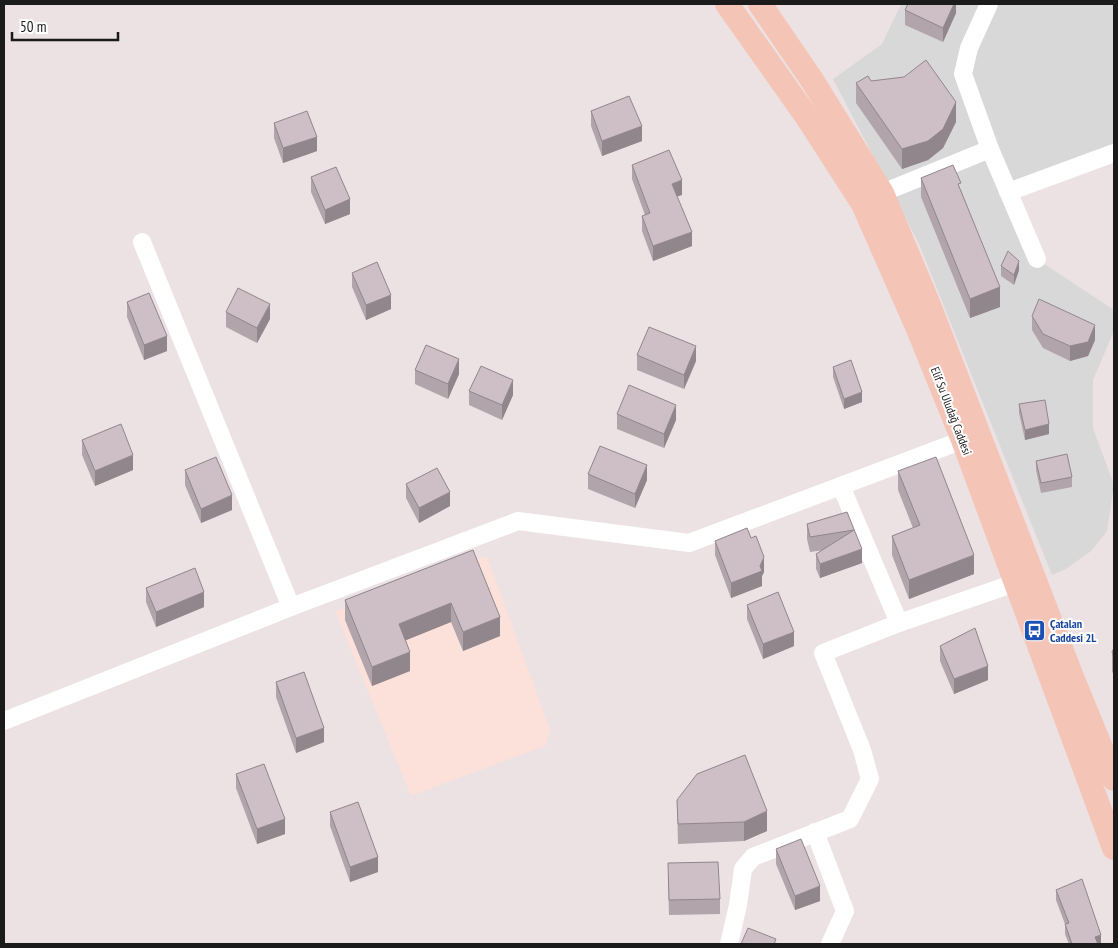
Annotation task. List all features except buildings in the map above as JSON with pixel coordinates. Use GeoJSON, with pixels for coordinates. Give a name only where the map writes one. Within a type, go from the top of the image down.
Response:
{"type":"FeatureCollection","features":[{"type":"Feature","properties":{"kind":"main road","name":"Elif Su Uludağ Caddesi"},"geometry":{"type":"LineString","coordinates":[[727,4],[807,117],[863,204],[918,329],[963,440],[1015,583],[1051,673],[1114,848]]}},
{"type":"Feature","properties":{"kind":"main road","name":"Elif Su Uludağ Caddesi"},"geometry":{"type":"LineString","coordinates":[[760,4],[817,88],[882,193],[929,305],[1072,677],[1114,779]]}},
{"type":"Feature","properties":{"kind":"street"},"geometry":{"type":"LineString","coordinates":[[989,4],[968,48],[962,74],[990,149],[1037,259]]}},
{"type":"Feature","properties":{"kind":"street"},"geometry":{"type":"LineString","coordinates":[[882,193],[990,149]]}},
{"type":"Feature","properties":{"kind":"street"},"geometry":{"type":"LineString","coordinates":[[1008,192],[1114,154]]}},
{"type":"Feature","properties":{"kind":"street"},"geometry":{"type":"LineString","coordinates":[[142,242],[291,607]]}},
{"type":"Feature","properties":{"kind":"street"},"geometry":{"type":"LineString","coordinates":[[5,717],[518,521],[689,543],[963,440]]}},
{"type":"Feature","properties":{"kind":"street"},"geometry":{"type":"LineString","coordinates":[[841,486],[899,623]]}},
{"type":"Feature","properties":{"kind":"street"},"geometry":{"type":"LineString","coordinates":[[729,944],[738,905],[743,869],[753,857],[850,819],[870,779],[862,750],[823,653],[899,623],[1015,583]]}},
{"type":"Feature","properties":{"kind":"street"},"geometry":{"type":"LineString","coordinates":[[815,832],[845,911],[830,944]]}},
{"type":"Feature","properties":{"kind":"shaded area"},"geometry":{"type":"Polygon","coordinates":[[[901,4],[1114,4],[1114,153],[1010,192],[1037,259],[1114,310],[1114,331],[1093,380],[1093,428],[1114,485],[1107,531],[1091,551],[1066,569],[1052,575],[919,244],[833,79],[882,44],[901,4]]]}},
{"type":"Feature","properties":{"kind":"shaded area"},"geometry":{"type":"Polygon","coordinates":[[[487,556],[550,730],[545,746],[411,796],[335,611],[487,556]]]}},
{"type":"Feature","properties":{"kind":"place","name":"Çatalan Caddesi 2L"},"geometry":{"type":"Point","coordinates":[1034,631]}}]}
